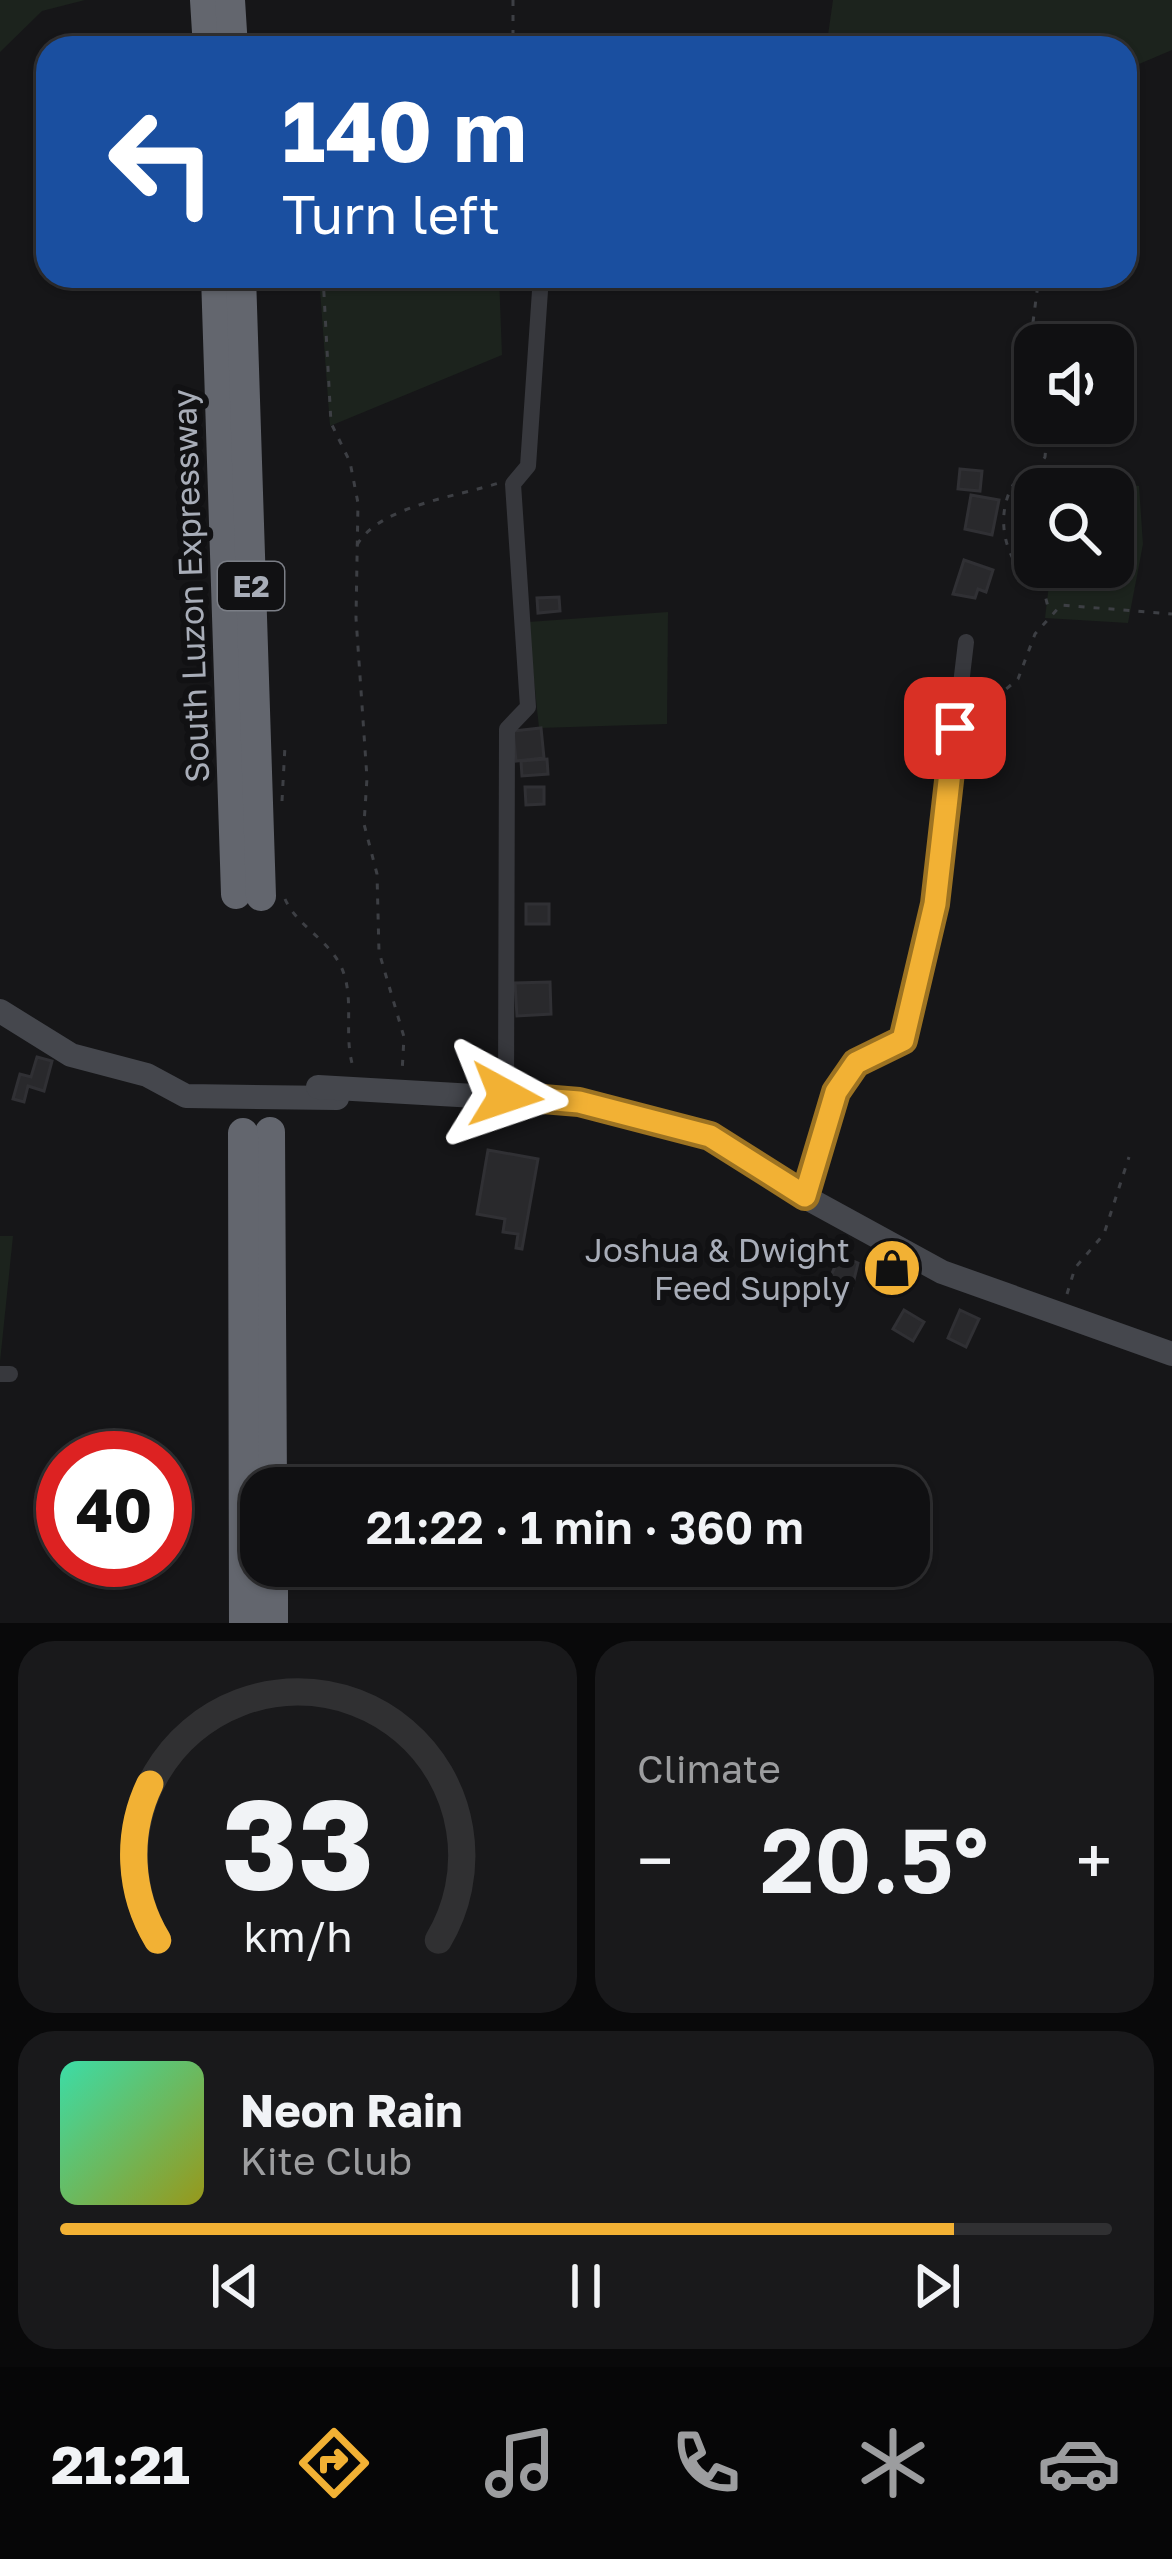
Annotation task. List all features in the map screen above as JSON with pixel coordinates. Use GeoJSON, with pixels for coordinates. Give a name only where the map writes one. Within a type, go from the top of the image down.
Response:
{"type":"FeatureCollection","features":[{"type":"Feature","properties":{"kind":"highway"},"geometry":{"type":"LineString","coordinates":[[205,0],[207,36]]}},
{"type":"Feature","properties":{"kind":"highway"},"geometry":{"type":"LineString","coordinates":[[230,0],[232,36]]}},
{"type":"Feature","properties":{"kind":"highway","name":"South Luzon Expressway"},"geometry":{"type":"LineString","coordinates":[[217,288],[260,895]]}},
{"type":"Feature","properties":{"kind":"highway","name":"South Luzon Expressway"},"geometry":{"type":"LineString","coordinates":[[241,288],[260,895]]}},
{"type":"Feature","properties":{"kind":"highway"},"geometry":{"type":"LineString","coordinates":[[248,1467],[256,1132],[271,1467]]}},
{"type":"Feature","properties":{"kind":"highway"},"geometry":{"type":"LineString","coordinates":[[244,1623],[245,1587]]}},
{"type":"Feature","properties":{"kind":"highway"},"geometry":{"type":"LineString","coordinates":[[273,1587],[273,1623]]}},
{"type":"Feature","properties":{"kind":"street"},"geometry":{"type":"LineString","coordinates":[[506,1096],[507,729],[528,707],[512,484],[528,466],[540,288]]}},
{"type":"Feature","properties":{"kind":"street"},"geometry":{"type":"LineString","coordinates":[[805,1196],[836,1092],[856,1063],[903,1040],[935,904],[965,642]]}},
{"type":"Feature","properties":{"kind":"street"},"geometry":{"type":"LineString","coordinates":[[0,1011],[71,1055],[147,1075],[186,1096],[346,1098],[361,1089]]}},
{"type":"Feature","properties":{"kind":"street"},"geometry":{"type":"LineString","coordinates":[[318,1087],[579,1102],[710,1136],[805,1196],[942,1272],[1172,1354]]}},
{"type":"Feature","properties":{"kind":"path"},"geometry":{"type":"LineString","coordinates":[[513,0],[513,36]]}},
{"type":"Feature","properties":{"kind":"path"},"geometry":{"type":"LineString","coordinates":[[323,288],[332,423],[350,462],[358,503],[355,554],[368,778],[364,824],[377,874],[379,952],[404,1037],[399,1064],[407,1092]]}},
{"type":"Feature","properties":{"kind":"path"},"geometry":{"type":"LineString","coordinates":[[1033,324],[1037,288]]}},
{"type":"Feature","properties":{"kind":"path"},"geometry":{"type":"LineString","coordinates":[[955,728],[990,707],[1018,679],[1050,612],[1043,586],[1025,579],[1004,527],[1004,500],[1013,485],[1030,480],[1045,457],[1046,444]]}},
{"type":"Feature","properties":{"kind":"path"},"geometry":{"type":"LineString","coordinates":[[355,554],[370,529],[518,478]]}},
{"type":"Feature","properties":{"kind":"path"},"geometry":{"type":"LineString","coordinates":[[1050,612],[1070,605],[1172,614]]}},
{"type":"Feature","properties":{"kind":"path"},"geometry":{"type":"LineString","coordinates":[[282,814],[285,746]]}},
{"type":"Feature","properties":{"kind":"path"},"geometry":{"type":"LineString","coordinates":[[260,895],[344,975],[345,1046],[361,1089]]}},
{"type":"Feature","properties":{"kind":"path"},"geometry":{"type":"LineString","coordinates":[[1060,1313],[1075,1268],[1104,1234],[1129,1157]]}},
{"type":"Feature","properties":{"kind":"shaded area"},"geometry":{"type":"Polygon","coordinates":[[[0,0],[85,0],[42,11],[0,52],[0,0]]]}},
{"type":"Feature","properties":{"kind":"shaded area"},"geometry":{"type":"Polygon","coordinates":[[[833,0],[1172,0],[1172,50],[1137,65],[1137,36],[828,35],[833,0]]]}},
{"type":"Feature","properties":{"kind":"shaded area"},"geometry":{"type":"Polygon","coordinates":[[[320,288],[499,288],[502,355],[330,426],[320,288]]]}},
{"type":"Feature","properties":{"kind":"shaded area"},"geometry":{"type":"Polygon","coordinates":[[[1134,485],[1139,486],[1143,544],[1128,623],[1045,618],[1049,588],[1134,588],[1134,485]]]}},
{"type":"Feature","properties":{"kind":"shaded area"},"geometry":{"type":"Polygon","coordinates":[[[668,612],[667,724],[539,728],[528,622],[668,612]]]}},
{"type":"Feature","properties":{"kind":"shaded area"},"geometry":{"type":"Polygon","coordinates":[[[0,1236],[13,1236],[0,1362],[0,1236]]]}},
{"type":"Feature","properties":{"kind":"building"},"geometry":{"type":"Polygon","coordinates":[[[960,469],[982,471],[980,491],[958,489],[960,469]]]}},
{"type":"Feature","properties":{"kind":"building"},"geometry":{"type":"Polygon","coordinates":[[[971,495],[999,500],[992,535],[965,529],[971,495]]]}},
{"type":"Feature","properties":{"kind":"building"},"geometry":{"type":"Polygon","coordinates":[[[964,560],[993,570],[986,592],[978,589],[975,598],[953,594],[964,560]]]}},
{"type":"Feature","properties":{"kind":"building"},"geometry":{"type":"Polygon","coordinates":[[[559,597],[560,611],[538,613],[537,598],[559,597]]]}},
{"type":"Feature","properties":{"kind":"building"},"geometry":{"type":"Polygon","coordinates":[[[541,728],[544,758],[516,761],[513,731],[541,728]]]}},
{"type":"Feature","properties":{"kind":"building"},"geometry":{"type":"Polygon","coordinates":[[[547,759],[548,774],[522,776],[521,761],[547,759]]]}},
{"type":"Feature","properties":{"kind":"building"},"geometry":{"type":"Polygon","coordinates":[[[525,787],[544,787],[544,804],[526,805],[525,787]]]}},
{"type":"Feature","properties":{"kind":"building"},"geometry":{"type":"Polygon","coordinates":[[[526,904],[549,904],[549,924],[526,924],[526,904]]]}},
{"type":"Feature","properties":{"kind":"building"},"geometry":{"type":"Polygon","coordinates":[[[550,982],[551,1014],[517,1016],[515,983],[550,982]]]}},
{"type":"Feature","properties":{"kind":"building"},"geometry":{"type":"Polygon","coordinates":[[[37,1057],[52,1061],[44,1091],[28,1086],[24,1102],[13,1099],[20,1074],[31,1077],[37,1057]]]}},
{"type":"Feature","properties":{"kind":"building"},"geometry":{"type":"Polygon","coordinates":[[[488,1150],[538,1159],[522,1249],[516,1248],[518,1234],[503,1232],[505,1219],[477,1214],[488,1150]]]}},
{"type":"Feature","properties":{"kind":"building"},"geometry":{"type":"Polygon","coordinates":[[[840,1255],[858,1263],[852,1288],[830,1278],[840,1255]]]}},
{"type":"Feature","properties":{"kind":"building","name":"Joshua & Dwight Feed Supply"},"geometry":{"type":"Polygon","coordinates":[[[884,1256],[906,1269],[900,1281],[877,1268],[884,1256]]]}},
{"type":"Feature","properties":{"kind":"building"},"geometry":{"type":"Polygon","coordinates":[[[804,1278],[821,1283],[817,1300],[800,1296],[804,1278]]]}},
{"type":"Feature","properties":{"kind":"building"},"geometry":{"type":"Polygon","coordinates":[[[904,1310],[924,1322],[913,1341],[893,1329],[904,1310]]]}},
{"type":"Feature","properties":{"kind":"building"},"geometry":{"type":"Polygon","coordinates":[[[960,1310],[979,1319],[966,1347],[948,1338],[960,1310]]]}},
{"type":"Feature","properties":{"kind":"place","name":"Joshua & Dwight Feed Supply"},"geometry":{"type":"Point","coordinates":[892,1268]}},
{"type":"Feature","properties":{"kind":"route"},"geometry":{"type":"LineString","coordinates":[[506,1096],[579,1102],[710,1136],[805,1196],[836,1092],[856,1063],[874,1050],[891,1049],[903,1040],[935,904],[955,728]]}}]}
